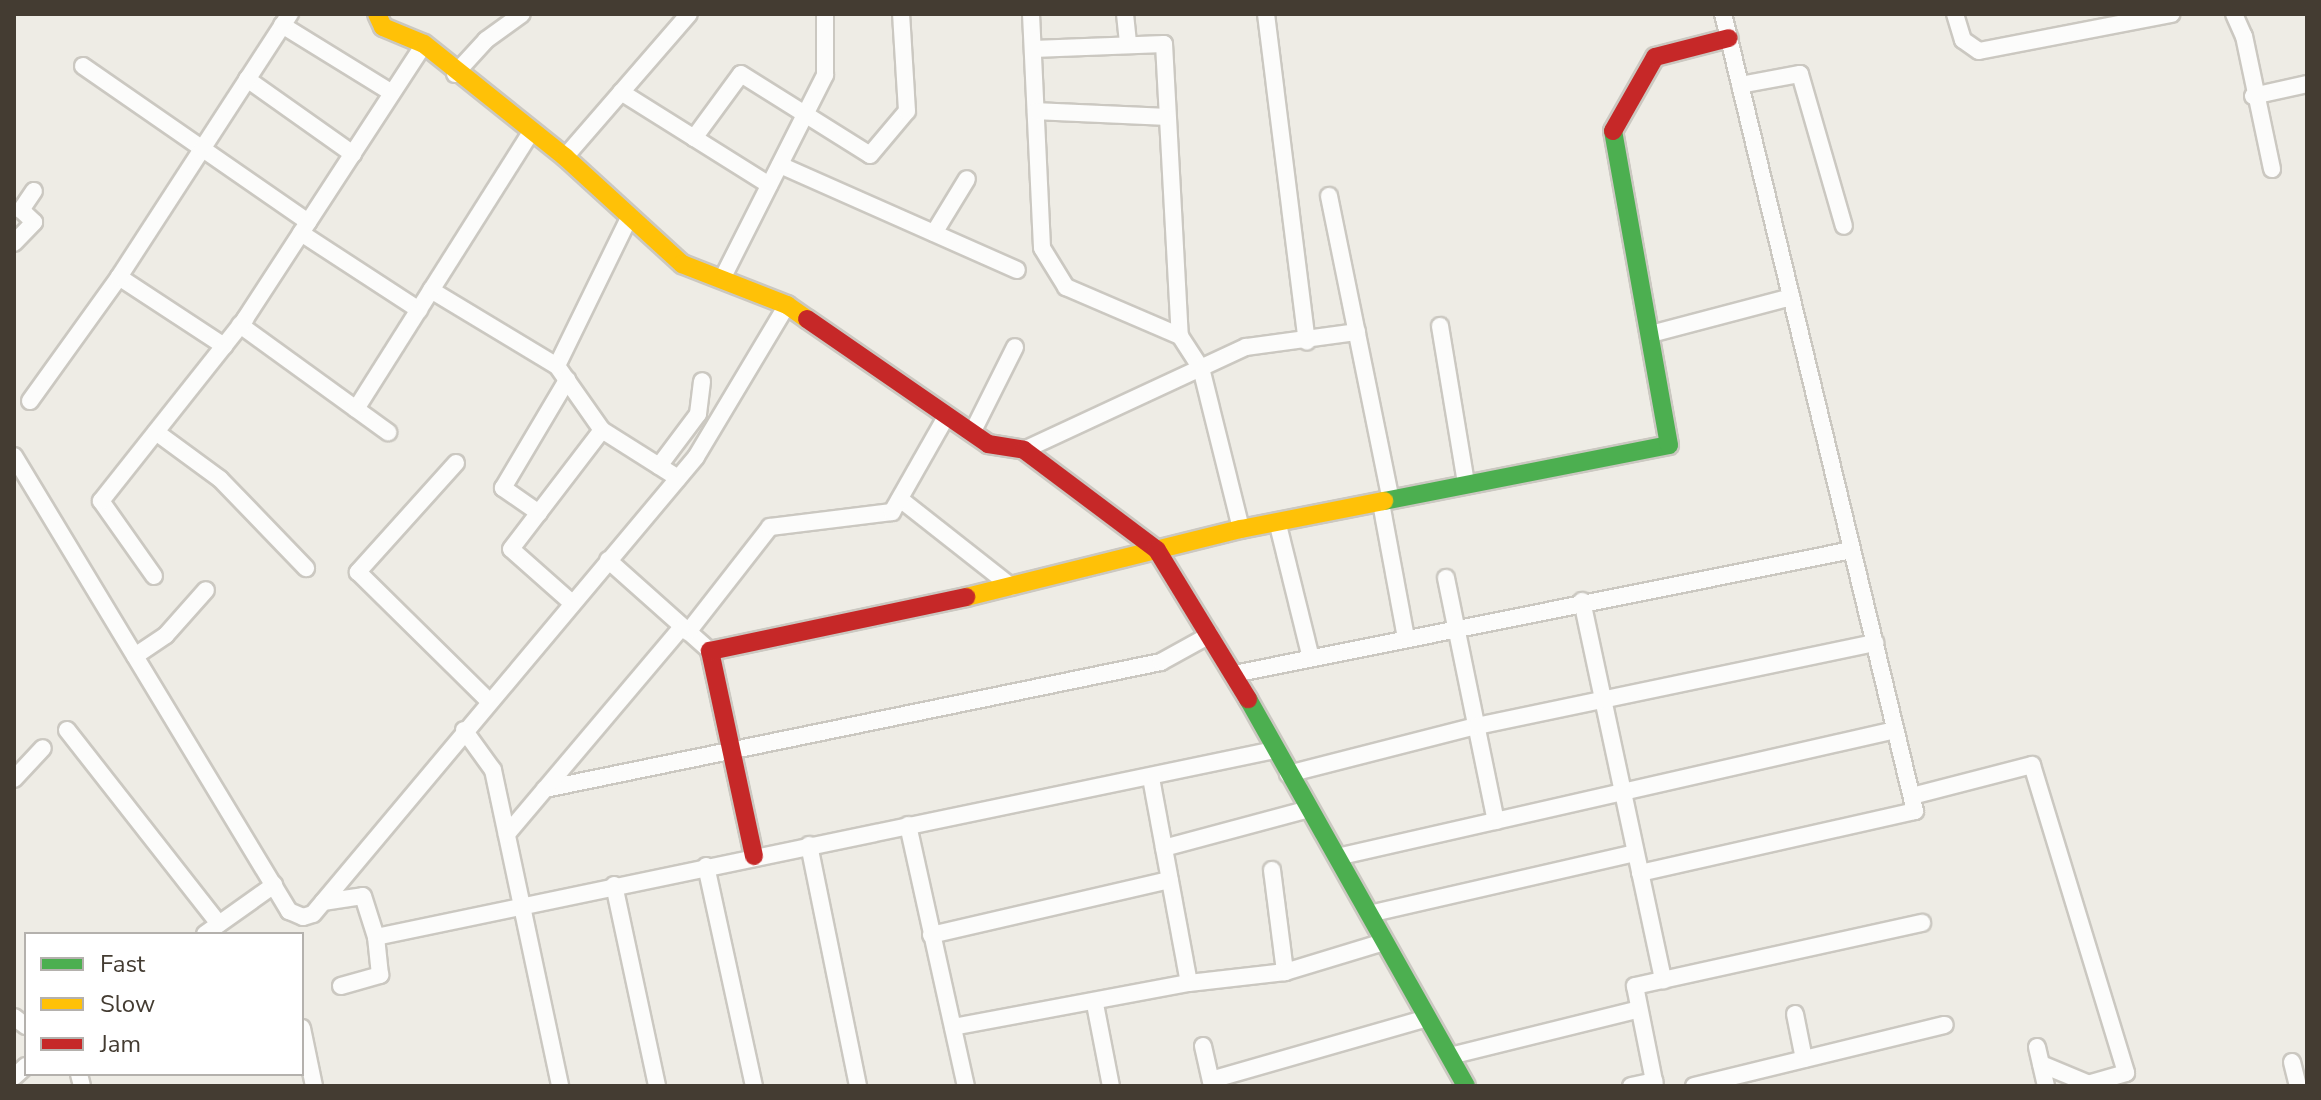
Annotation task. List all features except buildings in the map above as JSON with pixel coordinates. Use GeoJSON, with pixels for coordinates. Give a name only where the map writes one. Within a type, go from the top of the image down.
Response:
{"type":"FeatureCollection","features":[{"type":"Feature","properties":{"kind":"street"},"geometry":{"type":"LineString","coordinates":[[377,14],[383,27],[424,44],[455,74],[565,157],[682,264],[787,305],[988,444],[1024,450],[1157,550],[1234,674],[1274,750],[1466,1086]]}},
{"type":"Feature","properties":{"kind":"street"},"geometry":{"type":"LineString","coordinates":[[455,74],[486,40],[522,14]]}},
{"type":"Feature","properties":{"kind":"street"},"geometry":{"type":"LineString","coordinates":[[565,157],[689,14]]}},
{"type":"Feature","properties":{"kind":"street"},"geometry":{"type":"LineString","coordinates":[[722,279],[825,75],[825,14]]}},
{"type":"Feature","properties":{"kind":"street"},"geometry":{"type":"LineString","coordinates":[[694,138],[741,74],[870,155],[907,111],[901,14]]}},
{"type":"Feature","properties":{"kind":"street"},"geometry":{"type":"LineString","coordinates":[[1031,14],[1042,248],[1066,287],[1180,336]]}},
{"type":"Feature","properties":{"kind":"street"},"geometry":{"type":"LineString","coordinates":[[1125,14],[1128,45]]}},
{"type":"Feature","properties":{"kind":"street"},"geometry":{"type":"LineString","coordinates":[[1266,14],[1307,341]]}},
{"type":"Feature","properties":{"kind":"street"},"geometry":{"type":"LineString","coordinates":[[1640,873],[1915,811],[1723,14]]}},
{"type":"Feature","properties":{"kind":"street"},"geometry":{"type":"LineString","coordinates":[[1955,14],[1963,40],[1979,51],[2171,14]]}},
{"type":"Feature","properties":{"kind":"street"},"geometry":{"type":"LineString","coordinates":[[2234,14],[2244,36],[2253,96],[2272,169]]}},
{"type":"Feature","properties":{"kind":"street"},"geometry":{"type":"LineString","coordinates":[[30,401],[119,277],[286,19],[392,93]]}},
{"type":"Feature","properties":{"kind":"street"},"geometry":{"type":"LineString","coordinates":[[710,651],[1012,587],[1241,529],[1278,525],[1466,483],[1669,445],[1651,334],[1611,135],[1655,57],[1729,38]]}},
{"type":"Feature","properties":{"kind":"street"},"geometry":{"type":"LineString","coordinates":[[154,576],[101,501],[240,325],[424,44]]}},
{"type":"Feature","properties":{"kind":"street"},"geometry":{"type":"LineString","coordinates":[[1033,49],[1164,44],[1180,336],[1201,368],[1241,529]]}},
{"type":"Feature","properties":{"kind":"street"},"geometry":{"type":"LineString","coordinates":[[83,66],[202,149],[304,228],[419,310]]}},
{"type":"Feature","properties":{"kind":"street"},"geometry":{"type":"LineString","coordinates":[[1740,85],[1800,74],[1844,226]]}},
{"type":"Feature","properties":{"kind":"street"},"geometry":{"type":"LineString","coordinates":[[247,79],[353,154]]}},
{"type":"Feature","properties":{"kind":"street"},"geometry":{"type":"LineString","coordinates":[[2253,96],[2307,84]]}},
{"type":"Feature","properties":{"kind":"street"},"geometry":{"type":"LineString","coordinates":[[621,92],[769,185]]}},
{"type":"Feature","properties":{"kind":"street"},"geometry":{"type":"LineString","coordinates":[[1036,111],[1166,117]]}},
{"type":"Feature","properties":{"kind":"street"},"geometry":{"type":"LineString","coordinates":[[356,409],[531,132]]}},
{"type":"Feature","properties":{"kind":"street"},"geometry":{"type":"LineString","coordinates":[[780,165],[1017,270]]}},
{"type":"Feature","properties":{"kind":"street"},"geometry":{"type":"LineString","coordinates":[[934,233],[967,179]]}},
{"type":"Feature","properties":{"kind":"street"},"geometry":{"type":"LineString","coordinates":[[14,243],[34,222],[21,210],[34,191]]}},
{"type":"Feature","properties":{"kind":"street"},"geometry":{"type":"LineString","coordinates":[[1329,196],[1357,332],[1406,638]]}},
{"type":"Feature","properties":{"kind":"street"},"geometry":{"type":"LineString","coordinates":[[557,366],[630,216]]}},
{"type":"Feature","properties":{"kind":"street"},"geometry":{"type":"LineString","coordinates":[[119,277],[224,346]]}},
{"type":"Feature","properties":{"kind":"street"},"geometry":{"type":"LineString","coordinates":[[431,290],[557,366],[602,430],[678,478]]}},
{"type":"Feature","properties":{"kind":"street"},"geometry":{"type":"LineString","coordinates":[[1651,334],[1791,297]]}},
{"type":"Feature","properties":{"kind":"street"},"geometry":{"type":"LineString","coordinates":[[299,932],[303,917],[323,902],[678,478],[787,305]]}},
{"type":"Feature","properties":{"kind":"street"},"geometry":{"type":"LineString","coordinates":[[240,325],[388,432]]}},
{"type":"Feature","properties":{"kind":"street"},"geometry":{"type":"LineString","coordinates":[[1440,326],[1466,483]]}},
{"type":"Feature","properties":{"kind":"street"},"geometry":{"type":"LineString","coordinates":[[1024,450],[1246,347],[1357,332]]}},
{"type":"Feature","properties":{"kind":"street"},"geometry":{"type":"LineString","coordinates":[[972,433],[1015,347]]}},
{"type":"Feature","properties":{"kind":"street"},"geometry":{"type":"LineString","coordinates":[[539,513],[503,488],[567,380]]}},
{"type":"Feature","properties":{"kind":"street"},"geometry":{"type":"LineString","coordinates":[[659,466],[698,414],[702,381]]}},
{"type":"Feature","properties":{"kind":"street"},"geometry":{"type":"LineString","coordinates":[[507,834],[685,630],[770,527],[892,512],[946,417]]}},
{"type":"Feature","properties":{"kind":"street"},"geometry":{"type":"LineString","coordinates":[[572,603],[511,549],[602,430]]}},
{"type":"Feature","properties":{"kind":"street"},"geometry":{"type":"LineString","coordinates":[[156,432],[220,479],[306,568]]}},
{"type":"Feature","properties":{"kind":"street"},"geometry":{"type":"LineString","coordinates":[[14,456],[289,911],[303,917]]}},
{"type":"Feature","properties":{"kind":"street"},"geometry":{"type":"LineString","coordinates":[[456,463],[358,572],[489,701]]}},
{"type":"Feature","properties":{"kind":"street"},"geometry":{"type":"LineString","coordinates":[[900,499],[1012,587]]}},
{"type":"Feature","properties":{"kind":"street"},"geometry":{"type":"LineString","coordinates":[[1278,525],[1311,658]]}},
{"type":"Feature","properties":{"kind":"street"},"geometry":{"type":"LineString","coordinates":[[1234,674],[1582,601],[1852,550]]}},
{"type":"Feature","properties":{"kind":"street"},"geometry":{"type":"LineString","coordinates":[[608,560],[710,651],[754,856]]}},
{"type":"Feature","properties":{"kind":"street"},"geometry":{"type":"LineString","coordinates":[[1446,578],[1496,821]]}},
{"type":"Feature","properties":{"kind":"street"},"geometry":{"type":"LineString","coordinates":[[135,656],[166,635],[206,590]]}},
{"type":"Feature","properties":{"kind":"street"},"geometry":{"type":"LineString","coordinates":[[1582,601],[1663,980]]}},
{"type":"Feature","properties":{"kind":"street"},"geometry":{"type":"LineString","coordinates":[[545,789],[1161,662],[1210,635]]}},
{"type":"Feature","properties":{"kind":"street"},"geometry":{"type":"LineString","coordinates":[[1288,774],[1477,726],[1875,643]]}},
{"type":"Feature","properties":{"kind":"street"},"geometry":{"type":"LineString","coordinates":[[67,730],[219,924]]}},
{"type":"Feature","properties":{"kind":"street"},"geometry":{"type":"LineString","coordinates":[[464,730],[493,770],[523,904],[556,1085]]}},
{"type":"Feature","properties":{"kind":"street"},"geometry":{"type":"LineString","coordinates":[[1337,857],[1895,730]]}},
{"type":"Feature","properties":{"kind":"street"},"geometry":{"type":"LineString","coordinates":[[14,779],[43,748]]}},
{"type":"Feature","properties":{"kind":"street"},"geometry":{"type":"LineString","coordinates":[[376,937],[1274,750]]}},
{"type":"Feature","properties":{"kind":"street"},"geometry":{"type":"LineString","coordinates":[[1912,796],[2032,765],[2126,1073],[2085,1085],[2041,1064]]}},
{"type":"Feature","properties":{"kind":"street"},"geometry":{"type":"LineString","coordinates":[[1151,778],[1189,983]]}},
{"type":"Feature","properties":{"kind":"street"},"geometry":{"type":"LineString","coordinates":[[1164,848],[1310,809]]}},
{"type":"Feature","properties":{"kind":"street"},"geometry":{"type":"LineString","coordinates":[[908,825],[966,1086]]}},
{"type":"Feature","properties":{"kind":"street"},"geometry":{"type":"LineString","coordinates":[[809,845],[858,1086]]}},
{"type":"Feature","properties":{"kind":"street"},"geometry":{"type":"LineString","coordinates":[[1369,914],[1635,853]]}},
{"type":"Feature","properties":{"kind":"street"},"geometry":{"type":"LineString","coordinates":[[706,866],[754,1086]]}},
{"type":"Feature","properties":{"kind":"street"},"geometry":{"type":"LineString","coordinates":[[1272,870],[1285,972]]}},
{"type":"Feature","properties":{"kind":"street"},"geometry":{"type":"LineString","coordinates":[[931,935],[1170,880]]}},
{"type":"Feature","properties":{"kind":"street"},"geometry":{"type":"LineString","coordinates":[[208,932],[274,885]]}},
{"type":"Feature","properties":{"kind":"street"},"geometry":{"type":"LineString","coordinates":[[614,885],[657,1086]]}},
{"type":"Feature","properties":{"kind":"street"},"geometry":{"type":"LineString","coordinates":[[323,902],[363,896],[376,937],[380,975],[341,986]]}},
{"type":"Feature","properties":{"kind":"street"},"geometry":{"type":"LineString","coordinates":[[1631,1086],[1655,1083],[1636,1010],[1635,986],[1922,923]]}},
{"type":"Feature","properties":{"kind":"street"},"geometry":{"type":"LineString","coordinates":[[953,1027],[1095,1004],[1189,983],[1285,972],[1384,942]]}},
{"type":"Feature","properties":{"kind":"street"},"geometry":{"type":"LineString","coordinates":[[1095,1004],[1111,1086]]}},
{"type":"Feature","properties":{"kind":"street"},"geometry":{"type":"LineString","coordinates":[[1450,1056],[1636,1010]]}},
{"type":"Feature","properties":{"kind":"street"},"geometry":{"type":"LineString","coordinates":[[1795,1014],[1804,1059]]}},
{"type":"Feature","properties":{"kind":"street"},"geometry":{"type":"LineString","coordinates":[[1203,1046],[1211,1083],[1427,1018]]}},
{"type":"Feature","properties":{"kind":"street"},"geometry":{"type":"LineString","coordinates":[[1694,1086],[1945,1025]]}},
{"type":"Feature","properties":{"kind":"street"},"geometry":{"type":"LineString","coordinates":[[304,1038],[314,1086]]}},
{"type":"Feature","properties":{"kind":"street"},"geometry":{"type":"LineString","coordinates":[[2037,1047],[2046,1086]]}},
{"type":"Feature","properties":{"kind":"street"},"geometry":{"type":"LineString","coordinates":[[2292,1062],[2298,1086]]}},
{"type":"Feature","properties":{"kind":"traffic: fast"},"geometry":{"type":"LineString","coordinates":[[1384,501],[1669,445],[1613,131]]}},
{"type":"Feature","properties":{"kind":"traffic: fast"},"geometry":{"type":"LineString","coordinates":[[1248,699],[1466,1086]]}},
{"type":"Feature","properties":{"kind":"traffic: slow"},"geometry":{"type":"LineString","coordinates":[[377,14],[383,27],[424,44],[565,157],[682,264],[787,305],[807,319]]}},
{"type":"Feature","properties":{"kind":"traffic: slow"},"geometry":{"type":"LineString","coordinates":[[966,597],[1241,529],[1384,501]]}},
{"type":"Feature","properties":{"kind":"traffic: jam"},"geometry":{"type":"LineString","coordinates":[[1613,131],[1655,57],[1729,38]]}},
{"type":"Feature","properties":{"kind":"traffic: jam"},"geometry":{"type":"LineString","coordinates":[[807,319],[988,444],[1024,450],[1157,550],[1248,699]]}},
{"type":"Feature","properties":{"kind":"traffic: jam"},"geometry":{"type":"LineString","coordinates":[[754,856],[710,651],[966,597]]}}]}
